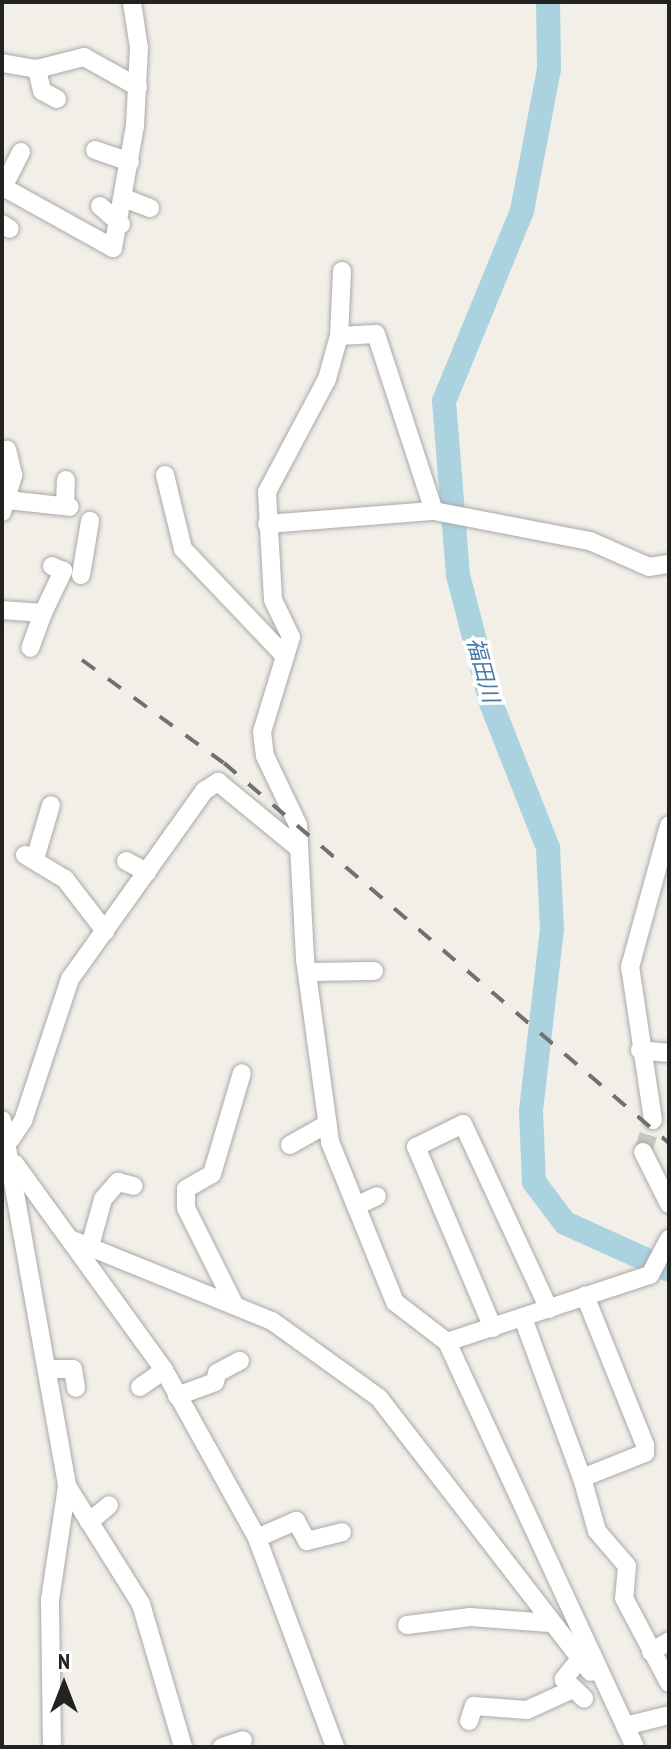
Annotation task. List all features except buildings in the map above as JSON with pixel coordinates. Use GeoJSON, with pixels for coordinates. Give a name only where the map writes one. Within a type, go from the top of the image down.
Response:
{"type":"FeatureCollection","features":[{"type":"Feature","properties":{"kind":"street"},"geometry":{"type":"LineString","coordinates":[[21,152],[3,187],[113,248],[121,224],[138,87],[132,2]]}},
{"type":"Feature","properties":{"kind":"street"},"geometry":{"type":"LineString","coordinates":[[2,63],[37,69],[84,57],[138,87]]}},
{"type":"Feature","properties":{"kind":"street"},"geometry":{"type":"LineString","coordinates":[[37,69],[42,91],[57,99]]}},
{"type":"Feature","properties":{"kind":"street"},"geometry":{"type":"LineString","coordinates":[[95,150],[130,162]]}},
{"type":"Feature","properties":{"kind":"street"},"geometry":{"type":"LineString","coordinates":[[124,198],[150,208]]}},
{"type":"Feature","properties":{"kind":"street"},"geometry":{"type":"LineString","coordinates":[[100,206],[121,224]]}},
{"type":"Feature","properties":{"kind":"street"},"geometry":{"type":"LineString","coordinates":[[342,271],[339,336],[327,379],[267,492],[273,600],[291,637],[262,732],[265,756],[298,825],[307,972],[327,1124],[395,1302],[447,1342],[574,1611],[601,1684],[635,1747]]}},
{"type":"Feature","properties":{"kind":"street"},"geometry":{"type":"LineString","coordinates":[[339,336],[376,334],[434,511]]}},
{"type":"Feature","properties":{"kind":"street"},"geometry":{"type":"LineString","coordinates":[[7,450],[13,475],[5,506],[67,506],[66,480]]}},
{"type":"Feature","properties":{"kind":"street"},"geometry":{"type":"LineString","coordinates":[[165,475],[183,549],[284,655]]}},
{"type":"Feature","properties":{"kind":"street"},"geometry":{"type":"LineString","coordinates":[[267,524],[434,511],[590,541],[649,567],[669,564]]}},
{"type":"Feature","properties":{"kind":"street"},"geometry":{"type":"LineString","coordinates":[[30,648],[43,613],[70,572],[90,521]]}},
{"type":"Feature","properties":{"kind":"street"},"geometry":{"type":"LineString","coordinates":[[2,610],[43,613]]}},
{"type":"Feature","properties":{"kind":"street"},"geometry":{"type":"LineString","coordinates":[[10,1140],[23,1121],[63,993],[147,872],[218,782],[297,847]]}},
{"type":"Feature","properties":{"kind":"street"},"geometry":{"type":"LineString","coordinates":[[51,805],[30,857],[105,931]]}},
{"type":"Feature","properties":{"kind":"street"},"geometry":{"type":"LineString","coordinates":[[653,1120],[640,1050],[630,967],[664,885],[668,836]]}},
{"type":"Feature","properties":{"kind":"street"},"geometry":{"type":"LineString","coordinates":[[126,861],[147,872]]}},
{"type":"Feature","properties":{"kind":"street"},"geometry":{"type":"LineString","coordinates":[[307,972],[374,971]]}},
{"type":"Feature","properties":{"kind":"street"},"geometry":{"type":"LineString","coordinates":[[640,1050],[669,1053]]}},
{"type":"Feature","properties":{"kind":"street"},"geometry":{"type":"LineString","coordinates":[[234,1304],[186,1208],[186,1189],[212,1174],[242,1073]]}},
{"type":"Feature","properties":{"kind":"street"},"geometry":{"type":"LineString","coordinates":[[2,1120],[15,1164],[67,1486],[50,1600],[52,1747]]}},
{"type":"Feature","properties":{"kind":"street"},"geometry":{"type":"LineString","coordinates":[[290,1145],[327,1124]]}},
{"type":"Feature","properties":{"kind":"street"},"geometry":{"type":"LineString","coordinates":[[493,1328],[416,1147],[463,1124],[549,1309]]}},
{"type":"Feature","properties":{"kind":"street"},"geometry":{"type":"LineString","coordinates":[[643,1152],[669,1204]]}},
{"type":"Feature","properties":{"kind":"street"},"geometry":{"type":"LineString","coordinates":[[15,1164],[164,1370],[257,1538],[335,1747]]}},
{"type":"Feature","properties":{"kind":"street"},"geometry":{"type":"LineString","coordinates":[[90,1246],[103,1199],[118,1182],[130,1185],[119,1166]]}},
{"type":"Feature","properties":{"kind":"street"},"geometry":{"type":"LineString","coordinates":[[356,1206],[377,1196]]}},
{"type":"Feature","properties":{"kind":"street"},"geometry":{"type":"LineString","coordinates":[[70,1239],[272,1321],[379,1398],[550,1623],[601,1684]]}},
{"type":"Feature","properties":{"kind":"street"},"geometry":{"type":"LineString","coordinates":[[447,1342],[650,1275],[669,1239]]}},
{"type":"Feature","properties":{"kind":"street"},"geometry":{"type":"LineString","coordinates":[[582,1478],[645,1453],[645,1445],[585,1296]]}},
{"type":"Feature","properties":{"kind":"street"},"geometry":{"type":"LineString","coordinates":[[523,1318],[582,1478],[597,1531],[627,1566],[624,1598],[669,1683]]}},
{"type":"Feature","properties":{"kind":"street"},"geometry":{"type":"LineString","coordinates":[[177,1396],[215,1382],[217,1373],[240,1361]]}},
{"type":"Feature","properties":{"kind":"street"},"geometry":{"type":"LineString","coordinates":[[48,1369],[73,1369],[76,1388]]}},
{"type":"Feature","properties":{"kind":"street"},"geometry":{"type":"LineString","coordinates":[[140,1387],[164,1370]]}},
{"type":"Feature","properties":{"kind":"street"},"geometry":{"type":"LineString","coordinates":[[67,1486],[142,1606],[183,1747]]}},
{"type":"Feature","properties":{"kind":"street"},"geometry":{"type":"LineString","coordinates":[[89,1522],[109,1505]]}},
{"type":"Feature","properties":{"kind":"street"},"geometry":{"type":"LineString","coordinates":[[257,1538],[296,1521],[307,1541],[342,1532]]}},
{"type":"Feature","properties":{"kind":"street"},"geometry":{"type":"LineString","coordinates":[[407,1625],[470,1617],[550,1623]]}},
{"type":"Feature","properties":{"kind":"street"},"geometry":{"type":"LineString","coordinates":[[651,1652],[669,1641]]}},
{"type":"Feature","properties":{"kind":"street"},"geometry":{"type":"LineString","coordinates":[[469,1721],[474,1706],[527,1710],[577,1694],[565,1671],[580,1659]]}},
{"type":"Feature","properties":{"kind":"street"},"geometry":{"type":"LineString","coordinates":[[625,1726],[669,1715]]}},
{"type":"Feature","properties":{"kind":"street"},"geometry":{"type":"LineString","coordinates":[[222,1747],[243,1740]]}},
{"type":"Feature","properties":{"kind":"waterway","name":"福田川"},"geometry":{"type":"LineString","coordinates":[[548,2],[549,69],[522,211],[444,401],[458,575],[491,703],[548,848],[552,929],[531,1111],[534,1182],[565,1223],[669,1270]]}},
{"type":"Feature","properties":{"kind":"tunnel"},"geometry":{"type":"LineString","coordinates":[[643,1152],[653,1120]]}},
{"type":"Feature","properties":{"kind":"railway"},"geometry":{"type":"LineString","coordinates":[[82,660],[224,763],[669,1143]]}}]}
